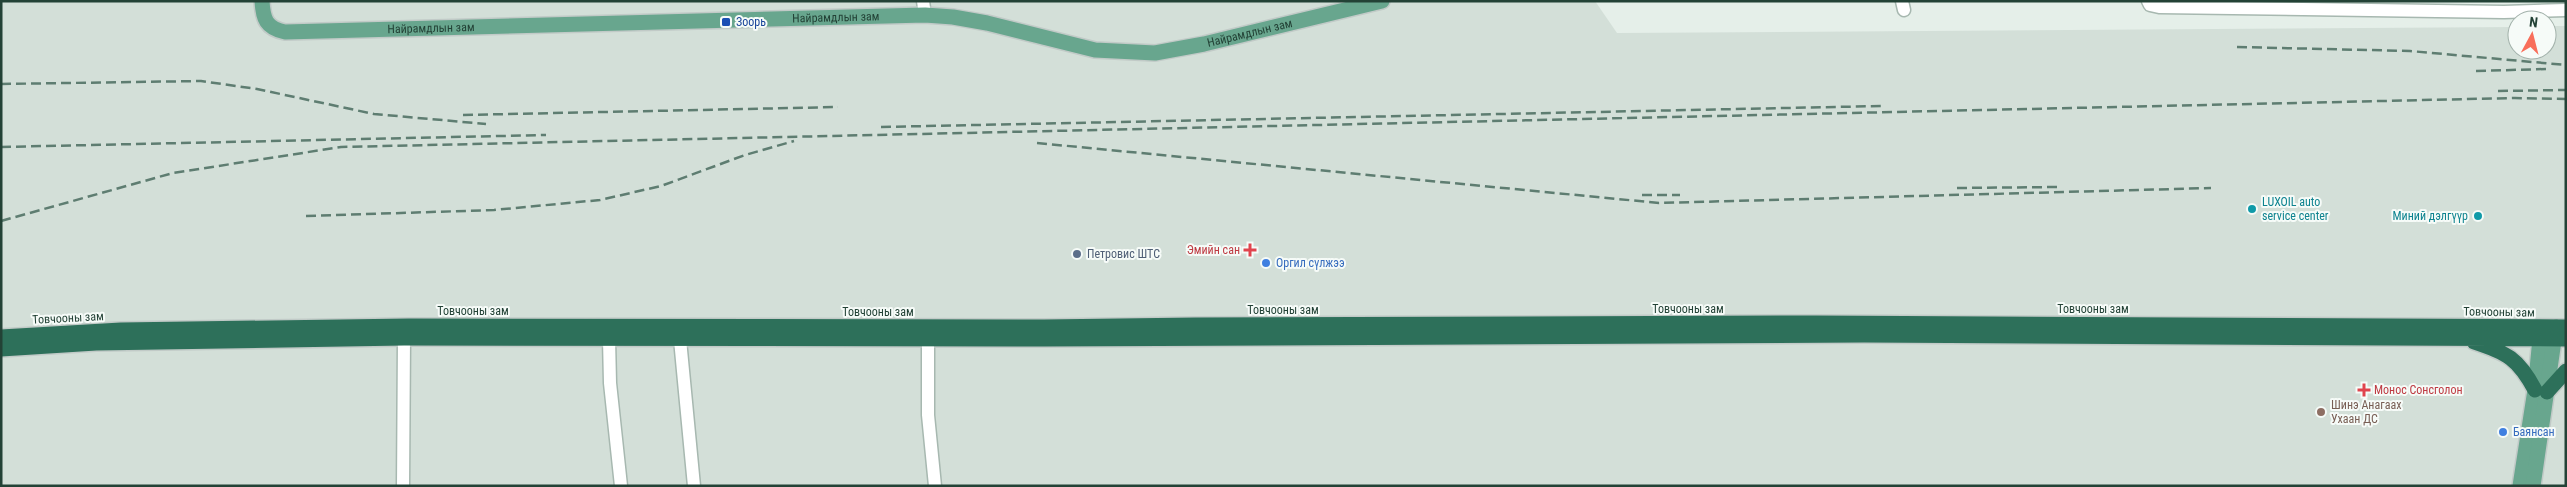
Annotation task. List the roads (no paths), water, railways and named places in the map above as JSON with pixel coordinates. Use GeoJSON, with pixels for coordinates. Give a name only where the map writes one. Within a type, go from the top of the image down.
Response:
{"type":"FeatureCollection","features":[{"type":"Feature","properties":{"kind":"highway","name":"Товчооны зам"},"geometry":{"type":"LineString","coordinates":[[1,349],[96,343],[404,338],[609,339],[680,333],[1836,323],[2554,333]]}},
{"type":"Feature","properties":{"kind":"highway","name":"Товчооны зам"},"geometry":{"type":"LineString","coordinates":[[1,337],[95,331],[221,328],[680,333],[928,339],[1864,335],[2461,338],[2554,333]]}},
{"type":"Feature","properties":{"kind":"highway"},"geometry":{"type":"LineString","coordinates":[[2461,338],[2502,351],[2514,358],[2541,391],[2566,371]]}},
{"type":"Feature","properties":{"kind":"main road","name":"Найрамдлын зам"},"geometry":{"type":"LineString","coordinates":[[262,1],[264,20],[271,28],[311,32],[924,8],[953,17],[987,23],[1095,50],[1155,53],[1204,44],[1382,1]]}},
{"type":"Feature","properties":{"kind":"main road"},"geometry":{"type":"LineString","coordinates":[[2520,486],[2554,333]]}},
{"type":"Feature","properties":{"kind":"main road"},"geometry":{"type":"LineString","coordinates":[[2533,486],[2541,391]]}},
{"type":"Feature","properties":{"kind":"street"},"geometry":{"type":"LineString","coordinates":[[2148,1],[2150,5],[2159,7],[2417,6],[2504,12],[2566,10]]}},
{"type":"Feature","properties":{"kind":"street"},"geometry":{"type":"LineString","coordinates":[[680,333],[694,486]]}},
{"type":"Feature","properties":{"kind":"street"},"geometry":{"type":"LineString","coordinates":[[403,486],[404,338]]}},
{"type":"Feature","properties":{"kind":"street"},"geometry":{"type":"LineString","coordinates":[[609,339],[610,383],[621,486]]}},
{"type":"Feature","properties":{"kind":"street"},"geometry":{"type":"LineString","coordinates":[[928,339],[928,415],[935,486]]}},
{"type":"Feature","properties":{"kind":"railway"},"geometry":{"type":"LineString","coordinates":[[2237,47],[2410,51],[2566,65]]}},
{"type":"Feature","properties":{"kind":"railway"},"geometry":{"type":"LineString","coordinates":[[2476,71],[2546,69]]}},
{"type":"Feature","properties":{"kind":"railway"},"geometry":{"type":"LineString","coordinates":[[1,84],[201,81],[257,89],[374,114],[486,124]]}},
{"type":"Feature","properties":{"kind":"railway"},"geometry":{"type":"LineString","coordinates":[[2498,91],[2566,90]]}},
{"type":"Feature","properties":{"kind":"railway"},"geometry":{"type":"LineString","coordinates":[[1,221],[173,173],[341,147],[2515,98],[2566,99]]}},
{"type":"Feature","properties":{"kind":"railway"},"geometry":{"type":"LineString","coordinates":[[881,127],[1881,106]]}},
{"type":"Feature","properties":{"kind":"railway"},"geometry":{"type":"LineString","coordinates":[[463,115],[838,107]]}},
{"type":"Feature","properties":{"kind":"railway"},"geometry":{"type":"LineString","coordinates":[[1,147],[546,135]]}},
{"type":"Feature","properties":{"kind":"railway"},"geometry":{"type":"LineString","coordinates":[[306,216],[494,210],[600,200],[661,186],[745,155],[794,141]]}},
{"type":"Feature","properties":{"kind":"railway"},"geometry":{"type":"LineString","coordinates":[[1037,143],[1659,203],[2211,188]]}},
{"type":"Feature","properties":{"kind":"railway"},"geometry":{"type":"LineString","coordinates":[[1957,188],[2057,187]]}},
{"type":"Feature","properties":{"kind":"railway"},"geometry":{"type":"LineString","coordinates":[[1642,195],[1680,195]]}},
{"type":"Feature","properties":{"kind":"place","name":"Зоорь"},"geometry":{"type":"Point","coordinates":[726,22]}},
{"type":"Feature","properties":{"kind":"place","name":"LUXOIL auto service center"},"geometry":{"type":"Point","coordinates":[2252,209]}},
{"type":"Feature","properties":{"kind":"place","name":"Миний дэлгүүр"},"geometry":{"type":"Point","coordinates":[2478,216]}},
{"type":"Feature","properties":{"kind":"place","name":"Эмийн сан"},"geometry":{"type":"Point","coordinates":[1250,250]}},
{"type":"Feature","properties":{"kind":"place","name":"Петровис ШТС"},"geometry":{"type":"Point","coordinates":[1077,254]}},
{"type":"Feature","properties":{"kind":"place","name":"Оргил сүлжээ"},"geometry":{"type":"Point","coordinates":[1266,263]}},
{"type":"Feature","properties":{"kind":"place","name":"Монос Сонсголон"},"geometry":{"type":"Point","coordinates":[2364,390]}},
{"type":"Feature","properties":{"kind":"place","name":"Шинэ Анагаах Ухаан ДС"},"geometry":{"type":"Point","coordinates":[2321,412]}},
{"type":"Feature","properties":{"kind":"place","name":"Баянсан"},"geometry":{"type":"Point","coordinates":[2503,432]}}]}
